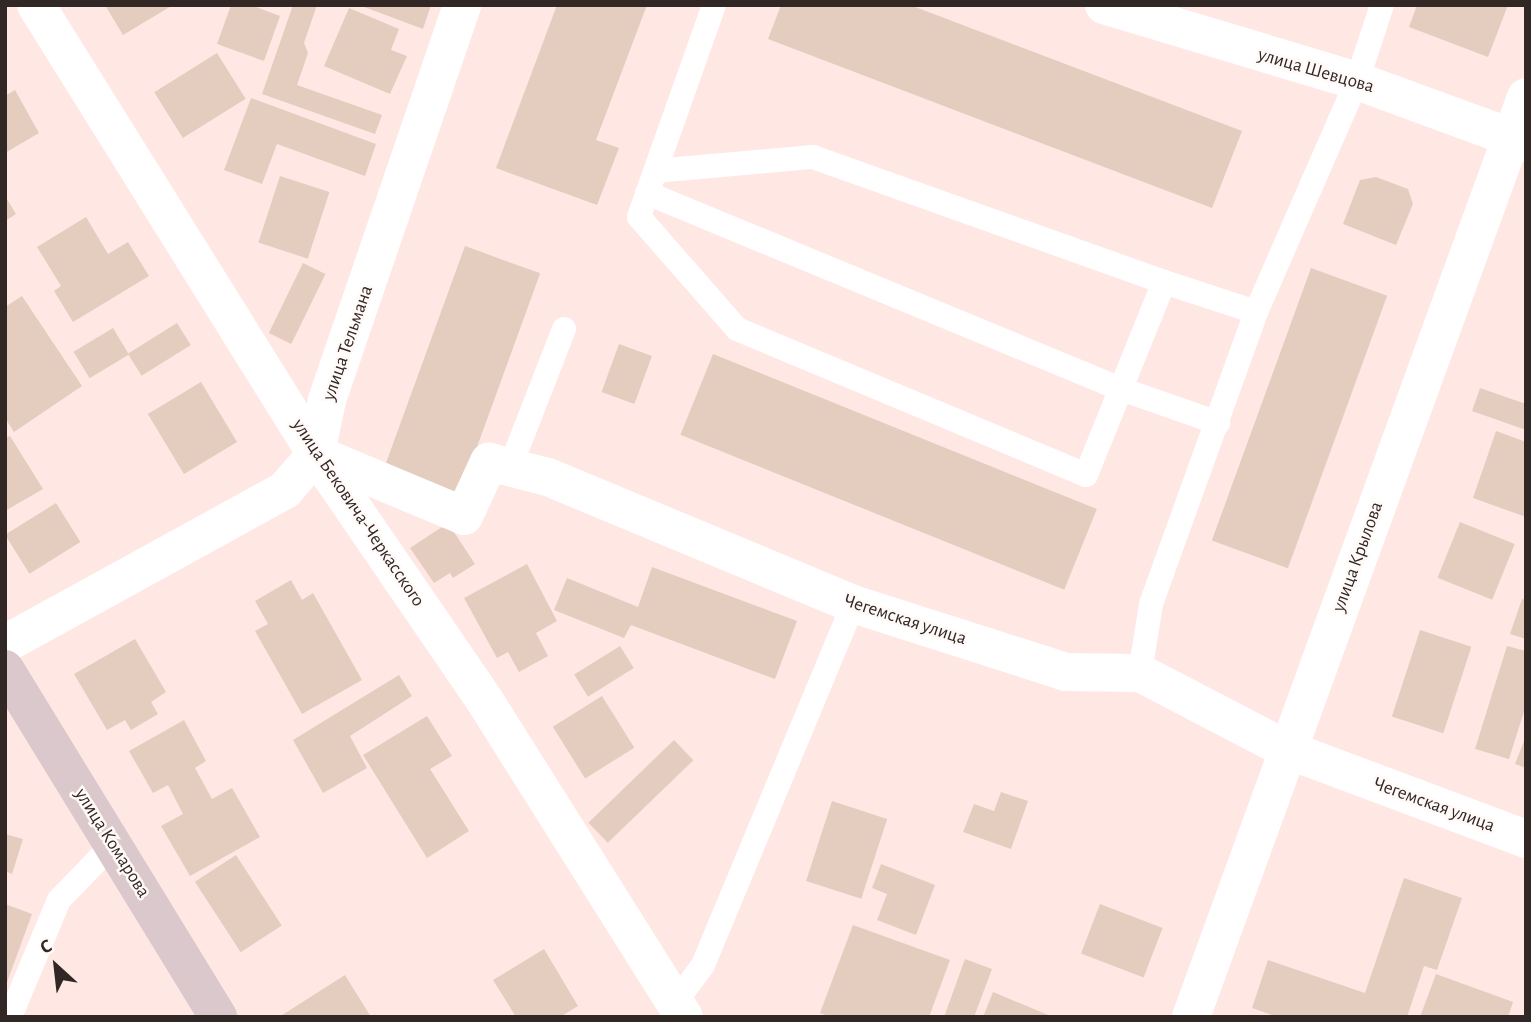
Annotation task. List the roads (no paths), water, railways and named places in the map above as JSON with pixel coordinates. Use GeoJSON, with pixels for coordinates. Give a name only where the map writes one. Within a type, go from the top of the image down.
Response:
{"type":"FeatureCollection","features":[{"type":"Feature","properties":{"kind":"main road","name":"улица Комарова"},"geometry":{"type":"LineString","coordinates":[[5,668],[218,1017]]}},
{"type":"Feature","properties":{"kind":"street","name":"улица Бековича-Черкасского"},"geometry":{"type":"LineString","coordinates":[[36,5],[316,454],[485,701],[680,1010]]}},
{"type":"Feature","properties":{"kind":"street","name":"улица Тельмана"},"geometry":{"type":"LineString","coordinates":[[5,644],[285,490],[316,454],[327,400],[462,5]]}},
{"type":"Feature","properties":{"kind":"street","name":"улица Шевцова"},"geometry":{"type":"LineString","coordinates":[[1104,5],[1356,81],[1518,139]]}},
{"type":"Feature","properties":{"kind":"street","name":"улица Крылова"},"geometry":{"type":"LineString","coordinates":[[1191,1017],[1287,750],[1518,139],[1526,97]]}},
{"type":"Feature","properties":{"kind":"street"},"geometry":{"type":"LineString","coordinates":[[316,454],[464,516],[489,462],[511,465]]}},
{"type":"Feature","properties":{"kind":"street","name":"Чегемская улица"},"geometry":{"type":"LineString","coordinates":[[511,465],[853,604],[1066,672],[1140,673],[1287,750],[1526,839]]}},
{"type":"Feature","properties":{"kind":"lane"},"geometry":{"type":"LineString","coordinates":[[714,5],[639,216],[737,329],[1086,475],[1164,282]]}},
{"type":"Feature","properties":{"kind":"lane"},"geometry":{"type":"LineString","coordinates":[[1140,673],[1151,604],[1256,312],[1356,81],[1382,5]]}},
{"type":"Feature","properties":{"kind":"lane"},"geometry":{"type":"LineString","coordinates":[[651,182],[813,157],[1256,312]]}},
{"type":"Feature","properties":{"kind":"lane"},"geometry":{"type":"LineString","coordinates":[[651,182],[1121,389],[1218,423]]}},
{"type":"Feature","properties":{"kind":"lane"},"geometry":{"type":"LineString","coordinates":[[511,465],[564,330]]}},
{"type":"Feature","properties":{"kind":"lane"},"geometry":{"type":"LineString","coordinates":[[680,1010],[703,964],[853,604]]}},
{"type":"Feature","properties":{"kind":"lane"},"geometry":{"type":"LineString","coordinates":[[10,1017],[59,900],[113,844]]}}]}
